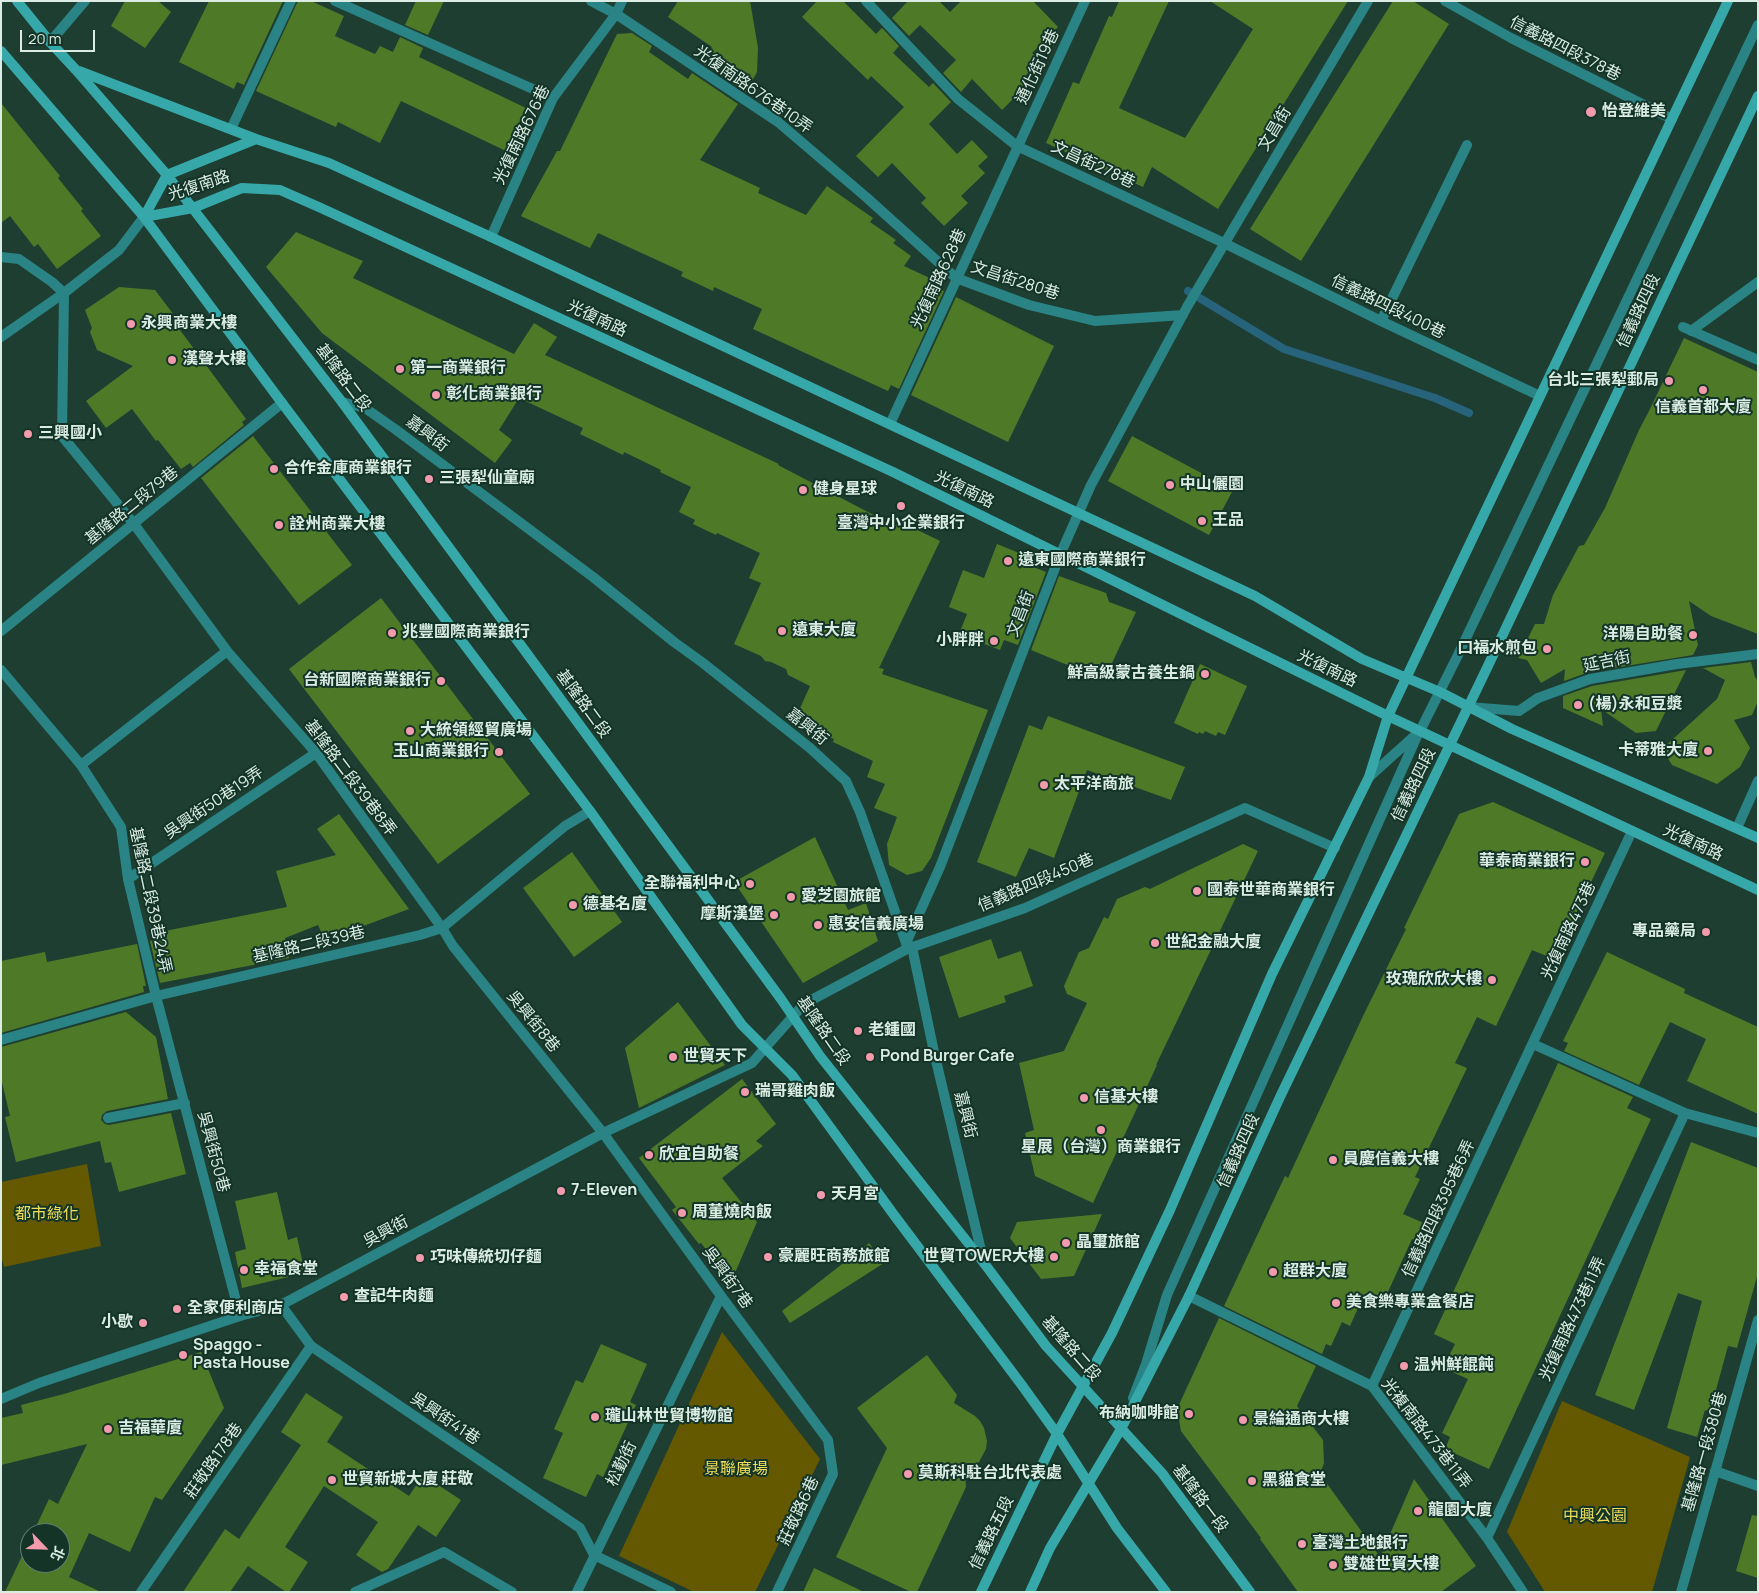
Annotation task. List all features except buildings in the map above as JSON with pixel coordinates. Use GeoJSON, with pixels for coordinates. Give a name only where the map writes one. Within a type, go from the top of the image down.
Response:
{"type":"FeatureCollection","features":[{"type":"Feature","properties":{"kind":"main road","name":"基隆路二段"},"geometry":{"type":"LineString","coordinates":[[17,1],[50,42],[167,175],[342,402],[794,1017],[820,1056],[984,1263],[1046,1346],[1121,1428]]}},
{"type":"Feature","properties":{"kind":"main road","name":"信義路四段"},"geometry":{"type":"LineString","coordinates":[[1057,1434],[1084,1388],[1112,1333],[1170,1210],[1272,974],[1369,777],[1388,716],[1728,1]]}},
{"type":"Feature","properties":{"kind":"main road"},"geometry":{"type":"LineString","coordinates":[[1,51],[144,217],[590,811],[742,1025],[792,1075],[1057,1434],[1117,1528],[1166,1592]]}},
{"type":"Feature","properties":{"kind":"main road"},"geometry":{"type":"LineString","coordinates":[[76,70],[256,139]]}},
{"type":"Feature","properties":{"kind":"main road","name":"信義路四段"},"geometry":{"type":"LineString","coordinates":[[1089,1484],[1121,1428],[1189,1296],[1280,1097],[1450,745],[1758,96]]}},
{"type":"Feature","properties":{"kind":"main road","name":"光復南路"},"geometry":{"type":"LineString","coordinates":[[144,217],[167,175],[256,139],[329,163],[491,237],[1255,596],[1362,659],[1440,692],[1512,729],[1758,838]]}},
{"type":"Feature","properties":{"kind":"main road","name":"光復南路"},"geometry":{"type":"LineString","coordinates":[[144,217],[192,208],[242,188],[280,190],[893,472],[1388,716],[1758,890]]}},
{"type":"Feature","properties":{"kind":"main road","name":"基隆路一段"},"geometry":{"type":"LineString","coordinates":[[1121,1428],[1162,1473],[1250,1592]]}},
{"type":"Feature","properties":{"kind":"main road","name":"信義路五段"},"geometry":{"type":"LineString","coordinates":[[981,1592],[1057,1434]]}},
{"type":"Feature","properties":{"kind":"main road"},"geometry":{"type":"LineString","coordinates":[[1030,1592],[1050,1548],[1089,1484]]}},
{"type":"Feature","properties":{"kind":"street"},"geometry":{"type":"LineString","coordinates":[[50,42],[85,1]]}},
{"type":"Feature","properties":{"kind":"street"},"geometry":{"type":"LineString","coordinates":[[232,130],[291,1]]}},
{"type":"Feature","properties":{"kind":"street"},"geometry":{"type":"LineString","coordinates":[[335,1],[553,98]]}},
{"type":"Feature","properties":{"kind":"street","name":"光復南路676巷10弄"},"geometry":{"type":"LineString","coordinates":[[591,1],[616,14],[778,122],[866,197]]}},
{"type":"Feature","properties":{"kind":"street","name":"光復南路676巷"},"geometry":{"type":"LineString","coordinates":[[491,237],[553,98],[616,14],[622,1]]}},
{"type":"Feature","properties":{"kind":"street","name":"文昌街278巷"},"geometry":{"type":"LineString","coordinates":[[866,1],[958,99],[1017,146],[1224,243]]}},
{"type":"Feature","properties":{"kind":"street"},"geometry":{"type":"LineString","coordinates":[[1072,1],[1084,4]]}},
{"type":"Feature","properties":{"kind":"street","name":"文昌街"},"geometry":{"type":"LineString","coordinates":[[909,945],[1060,554],[1091,485],[1207,272],[1368,1]]}},
{"type":"Feature","properties":{"kind":"street","name":"信義路四段378巷"},"geometry":{"type":"LineString","coordinates":[[1445,1],[1511,38],[1672,119]]}},
{"type":"Feature","properties":{"kind":"street","name":"通化街19巷"},"geometry":{"type":"LineString","coordinates":[[1017,146],[1084,4]]}},
{"type":"Feature","properties":{"kind":"street","name":"信義路四段"},"geometry":{"type":"LineString","coordinates":[[1369,777],[1420,731],[1758,25]]}},
{"type":"Feature","properties":{"kind":"street"},"geometry":{"type":"LineString","coordinates":[[1382,321],[1467,145]]}},
{"type":"Feature","properties":{"kind":"street","name":"光復南路628巷"},"geometry":{"type":"LineString","coordinates":[[890,424],[1017,146]]}},
{"type":"Feature","properties":{"kind":"street","name":"文昌街280巷"},"geometry":{"type":"LineString","coordinates":[[866,197],[956,278],[1029,305],[1095,321],[1185,311]]}},
{"type":"Feature","properties":{"kind":"street"},"geometry":{"type":"LineString","coordinates":[[1,337],[64,293],[119,250],[144,217]]}},
{"type":"Feature","properties":{"kind":"street","name":"信義路四段400巷"},"geometry":{"type":"LineString","coordinates":[[1224,243],[1540,396]]}},
{"type":"Feature","properties":{"kind":"street"},"geometry":{"type":"LineString","coordinates":[[1,257],[20,258],[64,293]]}},
{"type":"Feature","properties":{"kind":"street"},"geometry":{"type":"LineString","coordinates":[[1758,282],[1687,329],[1758,360]]}},
{"type":"Feature","properties":{"kind":"street","name":"基隆路二段39巷8弄"},"geometry":{"type":"LineString","coordinates":[[64,293],[62,436],[134,524],[227,651],[316,753],[442,928]]}},
{"type":"Feature","properties":{"kind":"street","name":"嘉興街"},"geometry":{"type":"LineString","coordinates":[[342,402],[365,408],[594,577],[810,748],[846,781],[860,812],[909,945],[984,1263]]}},
{"type":"Feature","properties":{"kind":"street","name":"基隆路二段79巷"},"geometry":{"type":"LineString","coordinates":[[1,631],[282,403]]}},
{"type":"Feature","properties":{"kind":"street"},"geometry":{"type":"LineString","coordinates":[[81,765],[227,651]]}},
{"type":"Feature","properties":{"kind":"street","name":"延吉街"},"geometry":{"type":"LineString","coordinates":[[1468,707],[1519,711],[1538,698],[1590,679],[1676,664],[1758,654]]}},
{"type":"Feature","properties":{"kind":"street","name":"基隆路二段39巷24弄"},"geometry":{"type":"LineString","coordinates":[[1,670],[81,765],[121,827],[128,879],[156,996]]}},
{"type":"Feature","properties":{"kind":"street"},"geometry":{"type":"LineString","coordinates":[[1121,1428],[1146,1364],[1167,1295],[1420,731]]}},
{"type":"Feature","properties":{"kind":"street","name":"吳興街50巷19弄"},"geometry":{"type":"LineString","coordinates":[[128,879],[316,753]]}},
{"type":"Feature","properties":{"kind":"street"},"geometry":{"type":"LineString","coordinates":[[1737,828],[1758,781]]}},
{"type":"Feature","properties":{"kind":"street","name":"信義路四段450巷"},"geometry":{"type":"LineString","coordinates":[[765,1048],[804,1004],[909,945],[1025,908],[1245,808],[1335,848]]}},
{"type":"Feature","properties":{"kind":"street","name":"基隆路二段39巷"},"geometry":{"type":"LineString","coordinates":[[1,1040],[156,996],[420,935],[442,928],[566,826],[590,811]]}},
{"type":"Feature","properties":{"kind":"street","name":"光復南路473巷"},"geometry":{"type":"LineString","coordinates":[[1533,1044],[1632,831]]}},
{"type":"Feature","properties":{"kind":"street","name":"吳興街8巷"},"geometry":{"type":"LineString","coordinates":[[442,928],[452,946],[604,1133]]}},
{"type":"Feature","properties":{"kind":"street","name":"吳興街50巷"},"geometry":{"type":"LineString","coordinates":[[156,996],[240,1316]]}},
{"type":"Feature","properties":{"kind":"street"},"geometry":{"type":"LineString","coordinates":[[1533,1044],[1685,1113],[1758,1133]]}},
{"type":"Feature","properties":{"kind":"street","name":"信義路四段395巷6弄"},"geometry":{"type":"LineString","coordinates":[[1372,1386],[1533,1044]]}},
{"type":"Feature","properties":{"kind":"street","name":"吳興街"},"geometry":{"type":"LineString","coordinates":[[1,1399],[39,1383],[240,1316],[281,1305],[604,1133],[752,1063],[765,1048]]}},
{"type":"Feature","properties":{"kind":"street"},"geometry":{"type":"LineString","coordinates":[[108,1118],[185,1103]]}},
{"type":"Feature","properties":{"kind":"street","name":"光復南路473巷11弄"},"geometry":{"type":"LineString","coordinates":[[1487,1538],[1685,1113]]}},
{"type":"Feature","properties":{"kind":"street","name":"吳興街7巷"},"geometry":{"type":"LineString","coordinates":[[604,1133],[721,1296],[828,1440]]}},
{"type":"Feature","properties":{"kind":"street","name":"松勤街"},"geometry":{"type":"LineString","coordinates":[[577,1592],[721,1296]]}},
{"type":"Feature","properties":{"kind":"street","name":"光複南路473巷11弄"},"geometry":{"type":"LineString","coordinates":[[1189,1296],[1372,1386],[1487,1538],[1523,1592]]}},
{"type":"Feature","properties":{"kind":"street","name":"吳興街41巷"},"geometry":{"type":"LineString","coordinates":[[281,1305],[311,1346],[580,1528],[594,1555]]}},
{"type":"Feature","properties":{"kind":"street","name":"基隆路一段380巷"},"geometry":{"type":"LineString","coordinates":[[1681,1592],[1758,1320]]}},
{"type":"Feature","properties":{"kind":"street","name":"莊敬路178巷"},"geometry":{"type":"LineString","coordinates":[[141,1592],[311,1346]]}},
{"type":"Feature","properties":{"kind":"street","name":"莊敬路6巷"},"geometry":{"type":"LineString","coordinates":[[777,1592],[833,1474],[828,1440]]}},
{"type":"Feature","properties":{"kind":"street"},"geometry":{"type":"LineString","coordinates":[[1715,1471],[1758,1486]]}},
{"type":"Feature","properties":{"kind":"street"},"geometry":{"type":"LineString","coordinates":[[355,1592],[444,1552],[512,1592]]}},
{"type":"Feature","properties":{"kind":"street"},"geometry":{"type":"LineString","coordinates":[[594,1555],[671,1592]]}},
{"type":"Feature","properties":{"kind":"green space","name":"都市綠化"},"geometry":{"type":"Polygon","coordinates":[[[87,1164],[101,1246],[4,1267],[1,1256],[1,1182],[87,1164]]]}},
{"type":"Feature","properties":{"kind":"green space","name":"景聯廣場"},"geometry":{"type":"Polygon","coordinates":[[[722,1332],[820,1459],[755,1592],[694,1592],[619,1556],[722,1332]]]}},
{"type":"Feature","properties":{"kind":"green space","name":"中興公園"},"geometry":{"type":"Polygon","coordinates":[[[1562,1401],[1690,1457],[1652,1592],[1545,1592],[1507,1532],[1562,1401]]]}},
{"type":"Feature","properties":{"kind":"waterway"},"geometry":{"type":"LineString","coordinates":[[1188,291],[1284,349],[1435,398],[1469,413]]}},
{"type":"Feature","properties":{"kind":"place","name":"怡登維美"},"geometry":{"type":"Point","coordinates":[1591,112]}},
{"type":"Feature","properties":{"kind":"place","name":"永興商業大樓"},"geometry":{"type":"Point","coordinates":[131,324]}},
{"type":"Feature","properties":{"kind":"place","name":"漢聲大樓"},"geometry":{"type":"Point","coordinates":[172,360]}},
{"type":"Feature","properties":{"kind":"place","name":"第一商業銀行"},"geometry":{"type":"Point","coordinates":[400,369]}},
{"type":"Feature","properties":{"kind":"place","name":"台北三張犁郵局"},"geometry":{"type":"Point","coordinates":[1669,381]}},
{"type":"Feature","properties":{"kind":"place","name":"信義首都大廈"},"geometry":{"type":"Point","coordinates":[1703,390]}},
{"type":"Feature","properties":{"kind":"place","name":"彰化商業銀行"},"geometry":{"type":"Point","coordinates":[436,395]}},
{"type":"Feature","properties":{"kind":"place","name":"三興國小"},"geometry":{"type":"Point","coordinates":[28,434]}},
{"type":"Feature","properties":{"kind":"place","name":"合作金庫商業銀行"},"geometry":{"type":"Point","coordinates":[274,469]}},
{"type":"Feature","properties":{"kind":"place","name":"三張犁仙童廟"},"geometry":{"type":"Point","coordinates":[429,479]}},
{"type":"Feature","properties":{"kind":"place","name":"中山儷園"},"geometry":{"type":"Point","coordinates":[1170,485]}},
{"type":"Feature","properties":{"kind":"place","name":"健身星球"},"geometry":{"type":"Point","coordinates":[803,490]}},
{"type":"Feature","properties":{"kind":"place","name":"臺灣中小企業銀行"},"geometry":{"type":"Point","coordinates":[901,506]}},
{"type":"Feature","properties":{"kind":"place","name":"王品"},"geometry":{"type":"Point","coordinates":[1202,521]}},
{"type":"Feature","properties":{"kind":"place","name":"詮州商業大樓"},"geometry":{"type":"Point","coordinates":[279,525]}},
{"type":"Feature","properties":{"kind":"place","name":"遠東國際商業銀行"},"geometry":{"type":"Point","coordinates":[1008,561]}},
{"type":"Feature","properties":{"kind":"place","name":"遠東大廈"},"geometry":{"type":"Point","coordinates":[782,631]}},
{"type":"Feature","properties":{"kind":"place","name":"兆豐國際商業銀行"},"geometry":{"type":"Point","coordinates":[392,633]}},
{"type":"Feature","properties":{"kind":"place","name":"洋陽自助餐"},"geometry":{"type":"Point","coordinates":[1693,635]}},
{"type":"Feature","properties":{"kind":"place","name":"小胖胖"},"geometry":{"type":"Point","coordinates":[994,641]}},
{"type":"Feature","properties":{"kind":"place","name":"口福水煎包"},"geometry":{"type":"Point","coordinates":[1547,649]}},
{"type":"Feature","properties":{"kind":"place","name":"鮮高級蒙古養生鍋"},"geometry":{"type":"Point","coordinates":[1205,674]}},
{"type":"Feature","properties":{"kind":"place","name":"台新國際商業銀行"},"geometry":{"type":"Point","coordinates":[441,681]}},
{"type":"Feature","properties":{"kind":"place","name":"(楊)永和豆漿"},"geometry":{"type":"Point","coordinates":[1578,705]}},
{"type":"Feature","properties":{"kind":"place","name":"大統領經貿廣場"},"geometry":{"type":"Point","coordinates":[410,731]}},
{"type":"Feature","properties":{"kind":"place","name":"卡蒂雅大廈"},"geometry":{"type":"Point","coordinates":[1708,751]}},
{"type":"Feature","properties":{"kind":"place","name":"玉山商業銀行"},"geometry":{"type":"Point","coordinates":[499,752]}},
{"type":"Feature","properties":{"kind":"place","name":"太平洋商旅"},"geometry":{"type":"Point","coordinates":[1044,785]}},
{"type":"Feature","properties":{"kind":"place","name":"華泰商業銀行"},"geometry":{"type":"Point","coordinates":[1585,862]}},
{"type":"Feature","properties":{"kind":"place","name":"全聯福利中心"},"geometry":{"type":"Point","coordinates":[750,884]}},
{"type":"Feature","properties":{"kind":"place","name":"國泰世華商業銀行"},"geometry":{"type":"Point","coordinates":[1197,891]}},
{"type":"Feature","properties":{"kind":"place","name":"愛芝園旅館"},"geometry":{"type":"Point","coordinates":[791,897]}},
{"type":"Feature","properties":{"kind":"place","name":"德基名廈"},"geometry":{"type":"Point","coordinates":[573,905]}},
{"type":"Feature","properties":{"kind":"place","name":"摩斯漢堡"},"geometry":{"type":"Point","coordinates":[774,915]}},
{"type":"Feature","properties":{"kind":"place","name":"惠安信義廣場"},"geometry":{"type":"Point","coordinates":[818,925]}},
{"type":"Feature","properties":{"kind":"place","name":"專品藥局"},"geometry":{"type":"Point","coordinates":[1706,932]}},
{"type":"Feature","properties":{"kind":"place","name":"世紀金融大廈"},"geometry":{"type":"Point","coordinates":[1155,943]}},
{"type":"Feature","properties":{"kind":"place","name":"玫瑰欣欣大樓"},"geometry":{"type":"Point","coordinates":[1492,980]}},
{"type":"Feature","properties":{"kind":"place","name":"老鍾國"},"geometry":{"type":"Point","coordinates":[858,1031]}},
{"type":"Feature","properties":{"kind":"place","name":"世貿天下"},"geometry":{"type":"Point","coordinates":[673,1057]}},
{"type":"Feature","properties":{"kind":"place","name":"Pond Burger Cafe"},"geometry":{"type":"Point","coordinates":[870,1057]}},
{"type":"Feature","properties":{"kind":"place","name":"瑞哥雞肉飯"},"geometry":{"type":"Point","coordinates":[745,1092]}},
{"type":"Feature","properties":{"kind":"place","name":"信基大樓"},"geometry":{"type":"Point","coordinates":[1084,1098]}},
{"type":"Feature","properties":{"kind":"place","name":"星展（台灣）商業銀行"},"geometry":{"type":"Point","coordinates":[1101,1130]}},
{"type":"Feature","properties":{"kind":"place","name":"欣宜自助餐"},"geometry":{"type":"Point","coordinates":[649,1155]}},
{"type":"Feature","properties":{"kind":"place","name":"員慶信義大樓"},"geometry":{"type":"Point","coordinates":[1333,1160]}},
{"type":"Feature","properties":{"kind":"place","name":"7-Eleven"},"geometry":{"type":"Point","coordinates":[561,1191]}},
{"type":"Feature","properties":{"kind":"place","name":"天月宮"},"geometry":{"type":"Point","coordinates":[821,1195]}},
{"type":"Feature","properties":{"kind":"place","name":"周董燒肉飯"},"geometry":{"type":"Point","coordinates":[682,1213]}},
{"type":"Feature","properties":{"kind":"place","name":"晶璽旅館"},"geometry":{"type":"Point","coordinates":[1066,1243]}},
{"type":"Feature","properties":{"kind":"place","name":"豪麗旺商務旅館"},"geometry":{"type":"Point","coordinates":[768,1257]}},
{"type":"Feature","properties":{"kind":"place","name":"世貿TOWER大樓"},"geometry":{"type":"Point","coordinates":[1054,1257]}},
{"type":"Feature","properties":{"kind":"place","name":"巧味傳統切仔麵"},"geometry":{"type":"Point","coordinates":[420,1258]}},
{"type":"Feature","properties":{"kind":"place","name":"幸福食堂"},"geometry":{"type":"Point","coordinates":[244,1270]}},
{"type":"Feature","properties":{"kind":"place","name":"超群大廈"},"geometry":{"type":"Point","coordinates":[1273,1272]}},
{"type":"Feature","properties":{"kind":"place","name":"查記牛肉麵"},"geometry":{"type":"Point","coordinates":[344,1297]}},
{"type":"Feature","properties":{"kind":"place","name":"美食樂專業盒餐店"},"geometry":{"type":"Point","coordinates":[1336,1303]}},
{"type":"Feature","properties":{"kind":"place","name":"全家便利商店"},"geometry":{"type":"Point","coordinates":[177,1309]}},
{"type":"Feature","properties":{"kind":"place","name":"小歇"},"geometry":{"type":"Point","coordinates":[143,1323]}},
{"type":"Feature","properties":{"kind":"place","name":"Spaggo - Pasta House"},"geometry":{"type":"Point","coordinates":[183,1355]}},
{"type":"Feature","properties":{"kind":"place","name":"温州鮮餛飩"},"geometry":{"type":"Point","coordinates":[1404,1366]}},
{"type":"Feature","properties":{"kind":"place","name":"布納咖啡館"},"geometry":{"type":"Point","coordinates":[1189,1414]}},
{"type":"Feature","properties":{"kind":"place","name":"瓏山林世貿博物館"},"geometry":{"type":"Point","coordinates":[595,1417]}},
{"type":"Feature","properties":{"kind":"place","name":"景綸通商大樓"},"geometry":{"type":"Point","coordinates":[1243,1420]}},
{"type":"Feature","properties":{"kind":"place","name":"吉福華廈"},"geometry":{"type":"Point","coordinates":[108,1429]}},
{"type":"Feature","properties":{"kind":"place","name":"莫斯科駐台北代表處"},"geometry":{"type":"Point","coordinates":[908,1474]}},
{"type":"Feature","properties":{"kind":"place","name":"世貿新城大廈 莊敬"},"geometry":{"type":"Point","coordinates":[332,1480]}},
{"type":"Feature","properties":{"kind":"place","name":"黑貓食堂"},"geometry":{"type":"Point","coordinates":[1252,1481]}},
{"type":"Feature","properties":{"kind":"place","name":"龍園大廈"},"geometry":{"type":"Point","coordinates":[1418,1511]}},
{"type":"Feature","properties":{"kind":"place","name":"臺灣土地銀行"},"geometry":{"type":"Point","coordinates":[1302,1544]}},
{"type":"Feature","properties":{"kind":"place","name":"雙雄世貿大樓"},"geometry":{"type":"Point","coordinates":[1333,1565]}}]}
